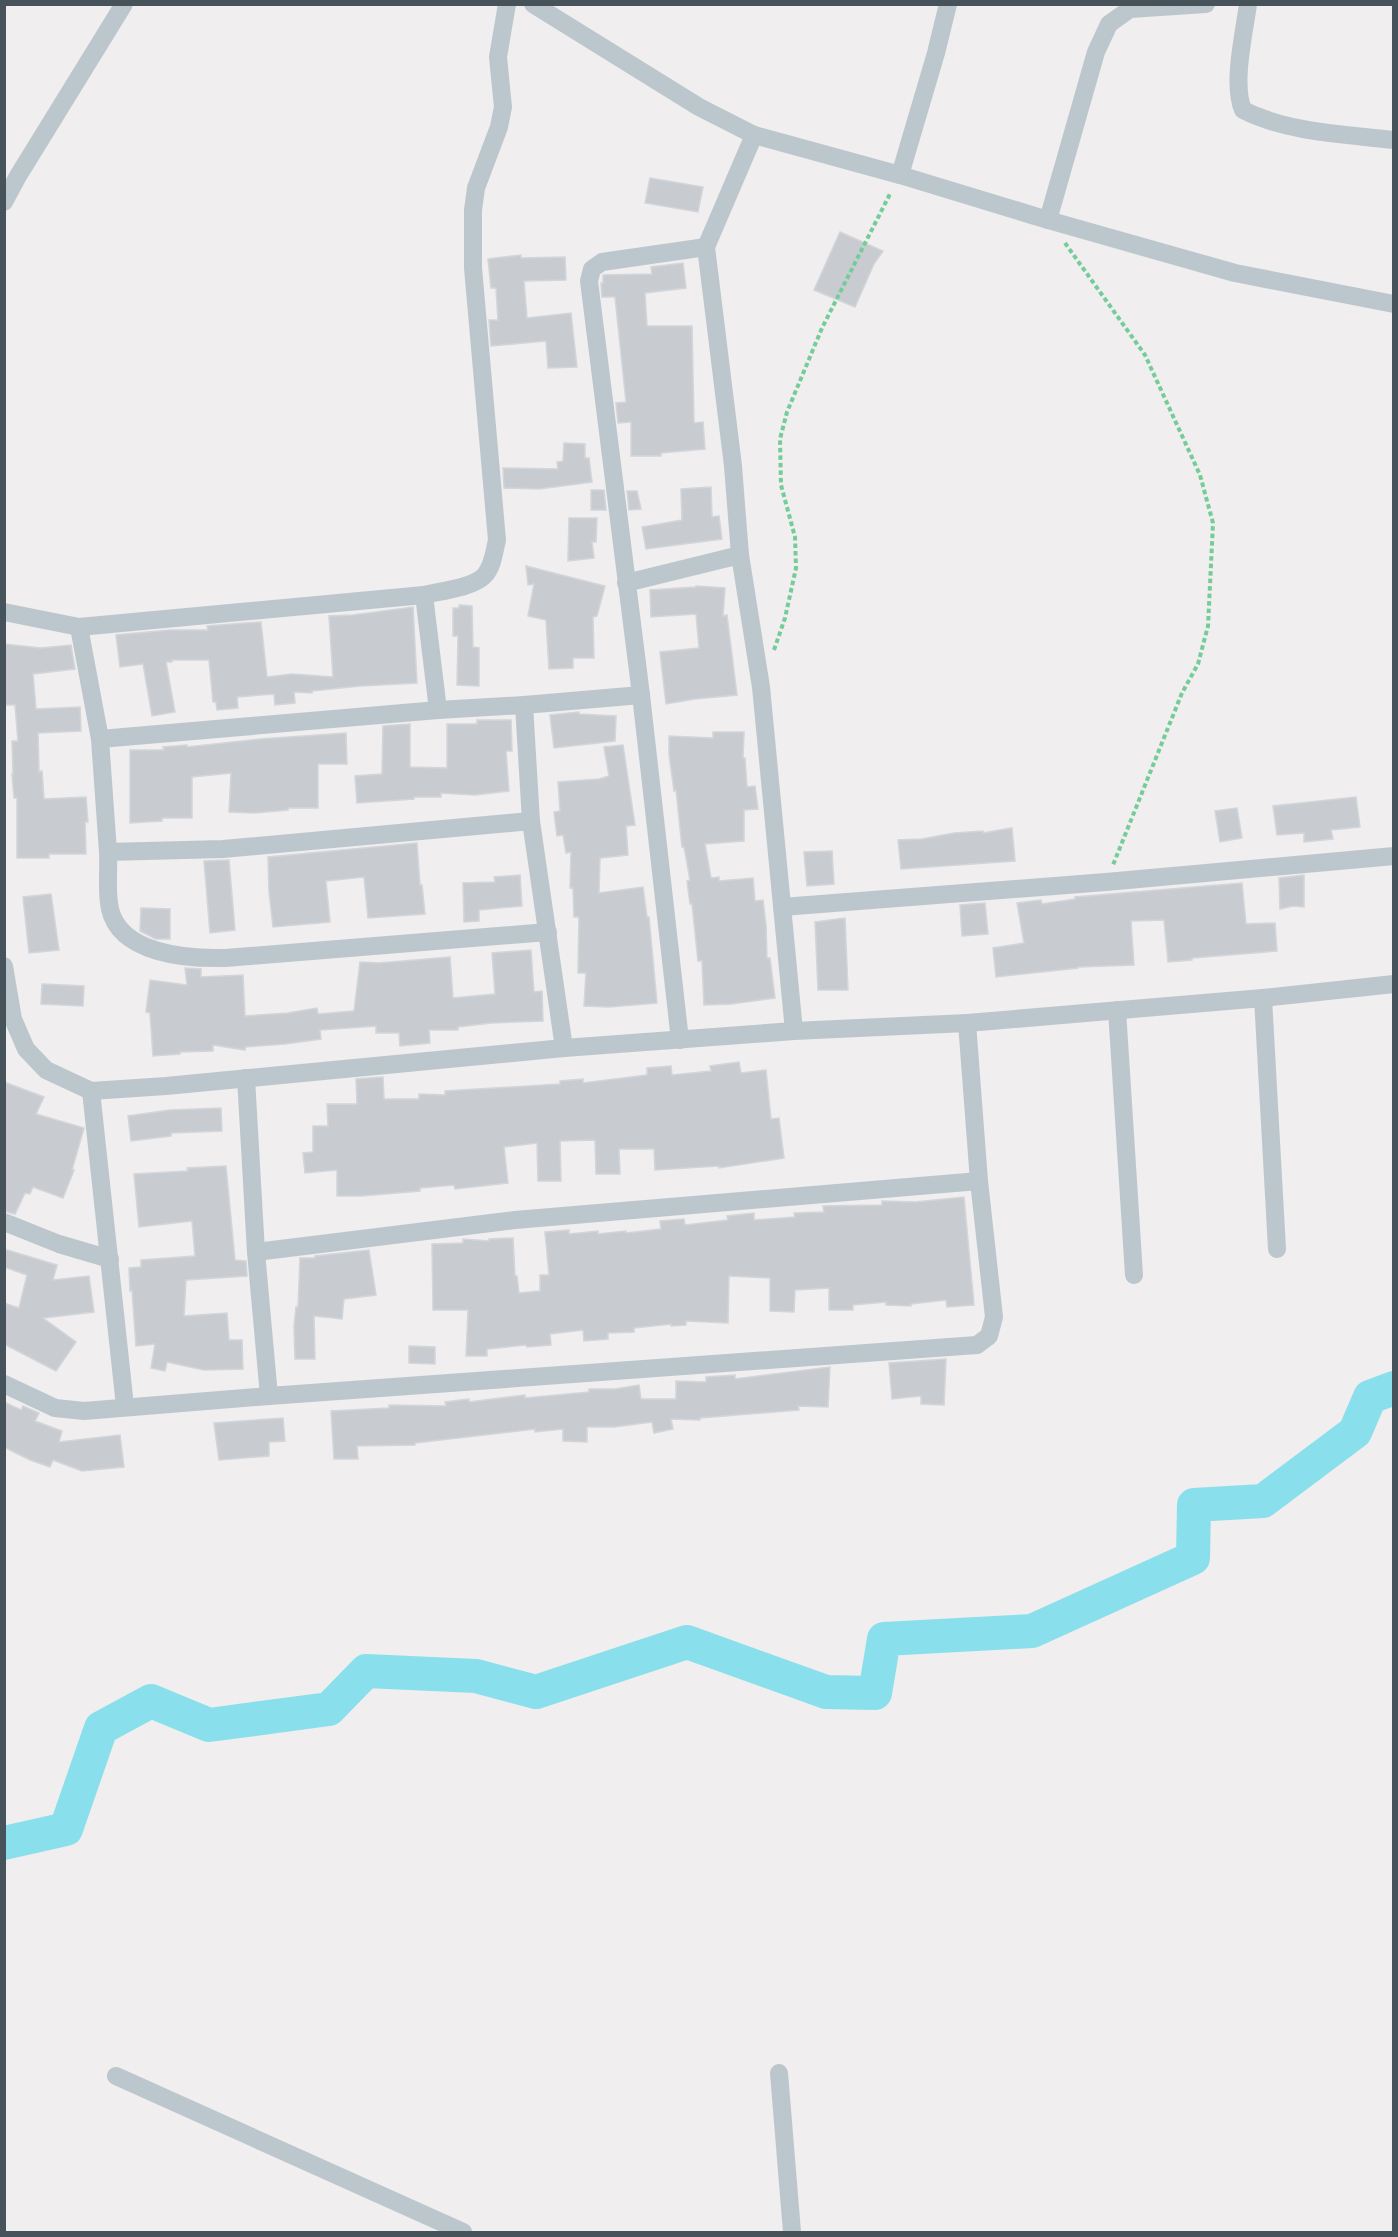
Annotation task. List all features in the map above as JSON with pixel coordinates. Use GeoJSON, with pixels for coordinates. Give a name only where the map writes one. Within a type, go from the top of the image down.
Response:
{"type":"FeatureCollection","features":[{"type":"Feature","properties":{"kind":"street"},"geometry":{"type":"LineString","coordinates":[[4,202],[11,172],[124,4]]}},
{"type":"Feature","properties":{"kind":"street"},"geometry":{"type":"LineString","coordinates":[[4,612],[80,627],[424,595],[467,585],[484,577],[492,563],[496,540],[473,268],[473,210],[476,188],[500,127],[503,107],[498,57],[507,4]]}},
{"type":"Feature","properties":{"kind":"street"},"geometry":{"type":"LineString","coordinates":[[532,4],[699,107],[754,135],[900,175],[1234,273],[1394,304]]}},
{"type":"Feature","properties":{"kind":"street"},"geometry":{"type":"LineString","coordinates":[[900,175],[948,4]]}},
{"type":"Feature","properties":{"kind":"street"},"geometry":{"type":"LineString","coordinates":[[1048,220],[1096,52],[1109,24],[1130,9],[1206,4]]}},
{"type":"Feature","properties":{"kind":"street"},"geometry":{"type":"LineString","coordinates":[[1248,4],[1238,99],[1243,110],[1265,121],[1297,128],[1394,140]]}},
{"type":"Feature","properties":{"kind":"street"},"geometry":{"type":"LineString","coordinates":[[754,135],[706,247],[733,466],[740,555],[760,687],[794,1031]]}},
{"type":"Feature","properties":{"kind":"street"},"geometry":{"type":"LineString","coordinates":[[680,1040],[641,695],[589,281],[592,269],[602,262],[706,247]]}},
{"type":"Feature","properties":{"kind":"street"},"geometry":{"type":"LineString","coordinates":[[626,584],[740,555]]}},
{"type":"Feature","properties":{"kind":"street"},"geometry":{"type":"LineString","coordinates":[[424,595],[438,710]]}},
{"type":"Feature","properties":{"kind":"street"},"geometry":{"type":"LineString","coordinates":[[80,627],[100,739],[110,908],[117,926],[128,938],[154,949],[193,958],[225,958],[548,932]]}},
{"type":"Feature","properties":{"kind":"street"},"geometry":{"type":"LineString","coordinates":[[100,739],[641,695]]}},
{"type":"Feature","properties":{"kind":"street"},"geometry":{"type":"LineString","coordinates":[[524,705],[531,821],[564,1048]]}},
{"type":"Feature","properties":{"kind":"street"},"geometry":{"type":"LineString","coordinates":[[108,852],[223,849],[531,821]]}},
{"type":"Feature","properties":{"kind":"street"},"geometry":{"type":"LineString","coordinates":[[782,907],[1106,882],[1394,856]]}},
{"type":"Feature","properties":{"kind":"street"},"geometry":{"type":"LineString","coordinates":[[4,966],[12,1019],[26,1049],[46,1070],[91,1091],[564,1048],[794,1031],[967,1023],[1263,998],[1394,984]]}},
{"type":"Feature","properties":{"kind":"street"},"geometry":{"type":"LineString","coordinates":[[1263,998],[1277,1249]]}},
{"type":"Feature","properties":{"kind":"street"},"geometry":{"type":"LineString","coordinates":[[1117,1010],[1134,1275]]}},
{"type":"Feature","properties":{"kind":"street"},"geometry":{"type":"LineString","coordinates":[[4,1384],[56,1408],[84,1411],[125,1406],[977,1345],[989,1336],[994,1317],[979,1181],[967,1023]]}},
{"type":"Feature","properties":{"kind":"street"},"geometry":{"type":"LineString","coordinates":[[246,1078],[256,1252],[269,1396]]}},
{"type":"Feature","properties":{"kind":"street"},"geometry":{"type":"LineString","coordinates":[[91,1091],[125,1406]]}},
{"type":"Feature","properties":{"kind":"street"},"geometry":{"type":"LineString","coordinates":[[256,1252],[515,1220],[979,1181]]}},
{"type":"Feature","properties":{"kind":"street"},"geometry":{"type":"LineString","coordinates":[[4,1222],[59,1244],[110,1258]]}},
{"type":"Feature","properties":{"kind":"street"},"geometry":{"type":"LineString","coordinates":[[778,2073],[792,2232]]}},
{"type":"Feature","properties":{"kind":"street"},"geometry":{"type":"LineString","coordinates":[[116,2076],[463,2232]]}},
{"type":"Feature","properties":{"kind":"path"},"geometry":{"type":"LineString","coordinates":[[771,658],[785,618],[796,568],[795,537],[781,485],[780,439],[787,412],[822,328],[900,175]]}},
{"type":"Feature","properties":{"kind":"path"},"geometry":{"type":"LineString","coordinates":[[1048,220],[1145,355],[1200,475],[1213,523],[1208,626],[1198,664],[1182,693],[1106,882]]}},
{"type":"Feature","properties":{"kind":"building"},"geometry":{"type":"Polygon","coordinates":[[[650,178],[703,187],[698,212],[645,203],[650,178]]]}},
{"type":"Feature","properties":{"kind":"building"},"geometry":{"type":"Polygon","coordinates":[[[840,232],[883,251],[874,264],[855,307],[814,290],[840,232]]]}},
{"type":"Feature","properties":{"kind":"building"},"geometry":{"type":"Polygon","coordinates":[[[521,255],[521,258],[565,257],[566,280],[524,281],[527,318],[571,313],[577,367],[548,368],[546,341],[491,346],[489,320],[498,320],[496,288],[491,288],[488,259],[521,255]]]}},
{"type":"Feature","properties":{"kind":"building"},"geometry":{"type":"Polygon","coordinates":[[[683,263],[686,288],[645,293],[647,326],[692,326],[694,423],[703,422],[705,449],[661,453],[661,456],[631,456],[631,422],[618,423],[616,403],[626,402],[615,297],[602,297],[603,275],[652,274],[651,267],[683,263]]]}},
{"type":"Feature","properties":{"kind":"building"},"geometry":{"type":"Polygon","coordinates":[[[564,443],[585,444],[585,458],[589,458],[592,482],[539,489],[504,488],[503,468],[558,469],[557,462],[563,461],[564,443]]]}},
{"type":"Feature","properties":{"kind":"building"},"geometry":{"type":"Polygon","coordinates":[[[711,487],[712,517],[719,516],[722,539],[646,549],[642,527],[682,520],[681,489],[711,487]]]}},
{"type":"Feature","properties":{"kind":"building"},"geometry":{"type":"Polygon","coordinates":[[[591,490],[604,490],[606,510],[591,510],[591,490]]]}},
{"type":"Feature","properties":{"kind":"building"},"geometry":{"type":"Polygon","coordinates":[[[627,491],[637,491],[641,509],[629,510],[627,491]]]}},
{"type":"Feature","properties":{"kind":"building"},"geometry":{"type":"Polygon","coordinates":[[[569,518],[597,518],[596,542],[592,542],[594,558],[568,561],[569,518]]]}},
{"type":"Feature","properties":{"kind":"building"},"geometry":{"type":"Polygon","coordinates":[[[526,566],[605,586],[597,616],[593,617],[594,658],[573,658],[573,668],[549,669],[546,620],[528,616],[534,584],[528,585],[526,566]]]}},
{"type":"Feature","properties":{"kind":"building"},"geometry":{"type":"Polygon","coordinates":[[[696,586],[725,588],[723,616],[727,615],[737,695],[666,704],[660,652],[699,648],[696,614],[651,617],[650,590],[696,586]]]}},
{"type":"Feature","properties":{"kind":"building"},"geometry":{"type":"Polygon","coordinates":[[[459,605],[472,606],[473,647],[479,648],[479,686],[457,685],[458,636],[453,636],[453,608],[459,608],[459,605]]]}},
{"type":"Feature","properties":{"kind":"building"},"geometry":{"type":"Polygon","coordinates":[[[413,607],[417,683],[360,686],[312,691],[312,693],[294,692],[295,703],[275,705],[274,694],[237,697],[238,708],[217,710],[216,702],[213,702],[209,660],[172,660],[172,662],[166,662],[175,712],[152,716],[143,664],[120,667],[116,635],[170,630],[208,630],[207,626],[261,622],[267,677],[292,674],[333,677],[329,616],[413,607]]]}},
{"type":"Feature","properties":{"kind":"building"},"geometry":{"type":"Polygon","coordinates":[[[4,644],[41,648],[71,645],[75,669],[33,674],[36,709],[80,707],[81,731],[38,733],[39,772],[42,771],[44,799],[86,797],[88,822],[85,822],[86,854],[49,854],[49,858],[17,858],[17,798],[14,798],[12,741],[18,741],[15,705],[5,705],[4,644]]]}},
{"type":"Feature","properties":{"kind":"building"},"geometry":{"type":"Polygon","coordinates":[[[579,712],[579,714],[616,716],[615,741],[554,748],[550,715],[579,712]]]}},
{"type":"Feature","properties":{"kind":"building"},"geometry":{"type":"Polygon","coordinates":[[[477,720],[511,720],[512,751],[506,751],[509,791],[475,795],[441,793],[441,797],[414,797],[414,799],[357,803],[355,776],[382,774],[383,726],[410,724],[410,767],[447,768],[447,724],[477,724],[477,720]]]}},
{"type":"Feature","properties":{"kind":"building"},"geometry":{"type":"Polygon","coordinates":[[[713,732],[744,732],[743,758],[745,758],[747,787],[755,786],[758,809],[744,810],[744,841],[705,844],[711,878],[719,877],[719,881],[753,878],[755,901],[763,900],[767,958],[770,958],[775,998],[704,1005],[702,961],[698,961],[692,904],[690,904],[687,881],[690,880],[684,847],[682,847],[676,790],[674,791],[669,754],[669,736],[713,738],[713,732]]]}},
{"type":"Feature","properties":{"kind":"building"},"geometry":{"type":"Polygon","coordinates":[[[346,733],[347,764],[318,764],[318,808],[288,808],[288,810],[253,813],[229,812],[231,773],[192,777],[192,818],[162,818],[162,821],[130,823],[130,750],[164,750],[163,747],[187,745],[187,747],[346,733]]]}},
{"type":"Feature","properties":{"kind":"building"},"geometry":{"type":"Polygon","coordinates":[[[623,745],[635,825],[626,826],[628,855],[600,858],[599,893],[643,887],[647,917],[649,917],[657,1003],[609,1007],[584,1006],[586,973],[578,973],[579,917],[574,917],[573,888],[570,888],[571,852],[566,853],[563,835],[557,836],[554,812],[560,811],[558,782],[599,779],[609,776],[604,747],[623,745]]]}},
{"type":"Feature","properties":{"kind":"building"},"geometry":{"type":"Polygon","coordinates":[[[1356,797],[1360,827],[1331,830],[1333,839],[1304,842],[1304,833],[1277,835],[1273,806],[1356,797]]]}},
{"type":"Feature","properties":{"kind":"building"},"geometry":{"type":"Polygon","coordinates":[[[1237,808],[1242,838],[1220,842],[1215,811],[1237,808]]]}},
{"type":"Feature","properties":{"kind":"building"},"geometry":{"type":"Polygon","coordinates":[[[1012,828],[1015,861],[901,869],[898,840],[922,839],[954,833],[983,831],[983,833],[1012,828]]]}},
{"type":"Feature","properties":{"kind":"building"},"geometry":{"type":"Polygon","coordinates":[[[417,843],[425,914],[368,918],[364,877],[326,881],[330,922],[273,927],[268,857],[417,843]]]}},
{"type":"Feature","properties":{"kind":"building"},"geometry":{"type":"Polygon","coordinates":[[[832,851],[834,884],[807,886],[804,852],[832,851]]]}},
{"type":"Feature","properties":{"kind":"building"},"geometry":{"type":"Polygon","coordinates":[[[229,860],[235,930],[210,933],[204,861],[229,860]]]}},
{"type":"Feature","properties":{"kind":"building"},"geometry":{"type":"Polygon","coordinates":[[[520,875],[522,906],[479,910],[479,921],[464,922],[463,883],[495,882],[494,877],[520,875]]]}},
{"type":"Feature","properties":{"kind":"building"},"geometry":{"type":"Polygon","coordinates":[[[1304,875],[1304,907],[1293,906],[1280,909],[1279,878],[1304,875]]]}},
{"type":"Feature","properties":{"kind":"building"},"geometry":{"type":"Polygon","coordinates":[[[1242,883],[1246,924],[1275,923],[1277,951],[1168,962],[1164,920],[1131,921],[1134,965],[1078,967],[996,977],[993,948],[1024,943],[1017,903],[1041,900],[1042,904],[1075,899],[1075,897],[1242,883]]]}},
{"type":"Feature","properties":{"kind":"building"},"geometry":{"type":"Polygon","coordinates":[[[51,894],[59,950],[29,953],[23,897],[51,894]]]}},
{"type":"Feature","properties":{"kind":"building"},"geometry":{"type":"Polygon","coordinates":[[[985,903],[988,934],[962,936],[960,905],[985,903]]]}},
{"type":"Feature","properties":{"kind":"building"},"geometry":{"type":"Polygon","coordinates":[[[141,908],[170,909],[170,939],[156,939],[140,931],[141,908]]]}},
{"type":"Feature","properties":{"kind":"building"},"geometry":{"type":"Polygon","coordinates":[[[845,918],[848,990],[818,990],[815,922],[845,918]]]}},
{"type":"Feature","properties":{"kind":"building"},"geometry":{"type":"Polygon","coordinates":[[[531,950],[534,992],[542,991],[543,1021],[491,1023],[458,1027],[458,1030],[429,1030],[430,1043],[400,1046],[399,1033],[376,1033],[376,1026],[320,1030],[321,1039],[245,1047],[245,1050],[213,1045],[213,1051],[153,1056],[150,1013],[146,1012],[150,980],[187,985],[185,968],[201,969],[201,977],[243,975],[245,1016],[317,1008],[318,1014],[354,1011],[360,962],[379,963],[450,957],[453,998],[495,994],[492,953],[531,950]]]}},
{"type":"Feature","properties":{"kind":"building"},"geometry":{"type":"Polygon","coordinates":[[[42,984],[84,986],[83,1006],[41,1004],[42,984]]]}},
{"type":"Feature","properties":{"kind":"building"},"geometry":{"type":"Polygon","coordinates":[[[739,1062],[741,1073],[766,1070],[771,1119],[779,1118],[784,1158],[719,1168],[719,1166],[655,1170],[654,1149],[619,1149],[620,1174],[596,1174],[595,1140],[560,1141],[561,1181],[538,1181],[537,1143],[504,1147],[508,1183],[455,1189],[454,1185],[420,1188],[420,1191],[361,1196],[337,1196],[337,1170],[305,1173],[303,1153],[313,1152],[313,1126],[328,1126],[327,1104],[357,1104],[356,1079],[383,1077],[384,1099],[419,1099],[419,1094],[445,1095],[445,1091],[560,1084],[560,1081],[583,1079],[583,1083],[647,1075],[647,1068],[671,1066],[672,1075],[711,1071],[710,1066],[739,1062]]]}},
{"type":"Feature","properties":{"kind":"building"},"geometry":{"type":"Polygon","coordinates":[[[4,1082],[44,1097],[36,1114],[84,1128],[72,1170],[74,1170],[63,1198],[33,1187],[30,1194],[25,1193],[15,1214],[4,1211],[4,1082]]]}},
{"type":"Feature","properties":{"kind":"building"},"geometry":{"type":"Polygon","coordinates":[[[221,1108],[222,1131],[171,1133],[171,1136],[131,1141],[128,1116],[170,1110],[221,1108]]]}},
{"type":"Feature","properties":{"kind":"building"},"geometry":{"type":"Polygon","coordinates":[[[226,1166],[235,1260],[246,1261],[247,1276],[186,1280],[184,1316],[227,1313],[229,1340],[242,1340],[243,1369],[204,1370],[167,1362],[165,1371],[151,1368],[155,1344],[136,1346],[129,1268],[141,1267],[141,1260],[195,1256],[192,1221],[139,1227],[134,1174],[226,1166]]]}},
{"type":"Feature","properties":{"kind":"building"},"geometry":{"type":"Polygon","coordinates":[[[964,1197],[974,1305],[947,1307],[946,1300],[911,1304],[911,1306],[886,1305],[886,1302],[853,1305],[853,1310],[829,1310],[829,1288],[795,1290],[794,1312],[770,1311],[770,1278],[729,1276],[728,1323],[686,1321],[686,1325],[671,1326],[671,1324],[634,1328],[634,1332],[608,1333],[608,1339],[584,1341],[583,1330],[550,1334],[551,1345],[487,1349],[487,1356],[466,1356],[468,1310],[433,1310],[432,1244],[463,1243],[463,1239],[489,1241],[489,1239],[513,1238],[515,1276],[517,1276],[519,1293],[540,1291],[540,1275],[549,1275],[545,1232],[569,1230],[569,1234],[598,1231],[598,1234],[626,1231],[626,1233],[661,1229],[660,1221],[684,1219],[685,1225],[728,1220],[727,1216],[754,1213],[754,1220],[795,1217],[794,1213],[824,1212],[823,1206],[882,1205],[882,1201],[915,1202],[964,1197]]]}},
{"type":"Feature","properties":{"kind":"building"},"geometry":{"type":"Polygon","coordinates":[[[4,1249],[57,1265],[53,1280],[89,1276],[94,1312],[43,1318],[76,1342],[56,1371],[4,1344],[4,1303],[19,1308],[27,1275],[4,1267],[4,1249]]]}},
{"type":"Feature","properties":{"kind":"building"},"geometry":{"type":"Polygon","coordinates":[[[369,1250],[376,1295],[344,1299],[342,1319],[314,1316],[315,1359],[295,1359],[294,1327],[296,1307],[298,1307],[300,1258],[369,1250]]]}},
{"type":"Feature","properties":{"kind":"building"},"geometry":{"type":"Polygon","coordinates":[[[409,1346],[435,1347],[435,1364],[409,1363],[409,1346]]]}},
{"type":"Feature","properties":{"kind":"building"},"geometry":{"type":"Polygon","coordinates":[[[946,1359],[944,1405],[921,1404],[921,1396],[892,1399],[889,1363],[946,1359]]]}},
{"type":"Feature","properties":{"kind":"building"},"geometry":{"type":"Polygon","coordinates":[[[830,1367],[828,1407],[798,1406],[799,1410],[700,1418],[700,1420],[671,1419],[673,1429],[654,1433],[652,1422],[614,1427],[587,1427],[587,1442],[563,1441],[563,1429],[535,1432],[535,1429],[415,1443],[415,1445],[357,1446],[358,1459],[334,1459],[331,1411],[389,1408],[389,1405],[446,1406],[445,1402],[469,1399],[469,1402],[525,1395],[525,1398],[639,1385],[641,1399],[676,1399],[676,1381],[706,1382],[706,1377],[735,1375],[735,1379],[830,1367]]]}},
{"type":"Feature","properties":{"kind":"building"},"geometry":{"type":"Polygon","coordinates":[[[4,1402],[21,1410],[23,1406],[39,1413],[35,1421],[62,1431],[59,1442],[120,1435],[124,1467],[82,1471],[53,1460],[50,1467],[4,1447],[4,1402]]]}},
{"type":"Feature","properties":{"kind":"building"},"geometry":{"type":"Polygon","coordinates":[[[283,1418],[285,1441],[269,1442],[269,1456],[219,1460],[214,1423],[283,1418]]]}},
{"type":"Feature","properties":{"kind":"waterway"},"geometry":{"type":"LineString","coordinates":[[4,1843],[66,1829],[101,1728],[151,1701],[209,1725],[329,1709],[366,1671],[476,1676],[536,1692],[687,1642],[826,1692],[875,1693],[884,1639],[1032,1631],[1193,1558],[1194,1505],[1263,1501],[1355,1432],[1370,1397],[1394,1388]]}}]}
